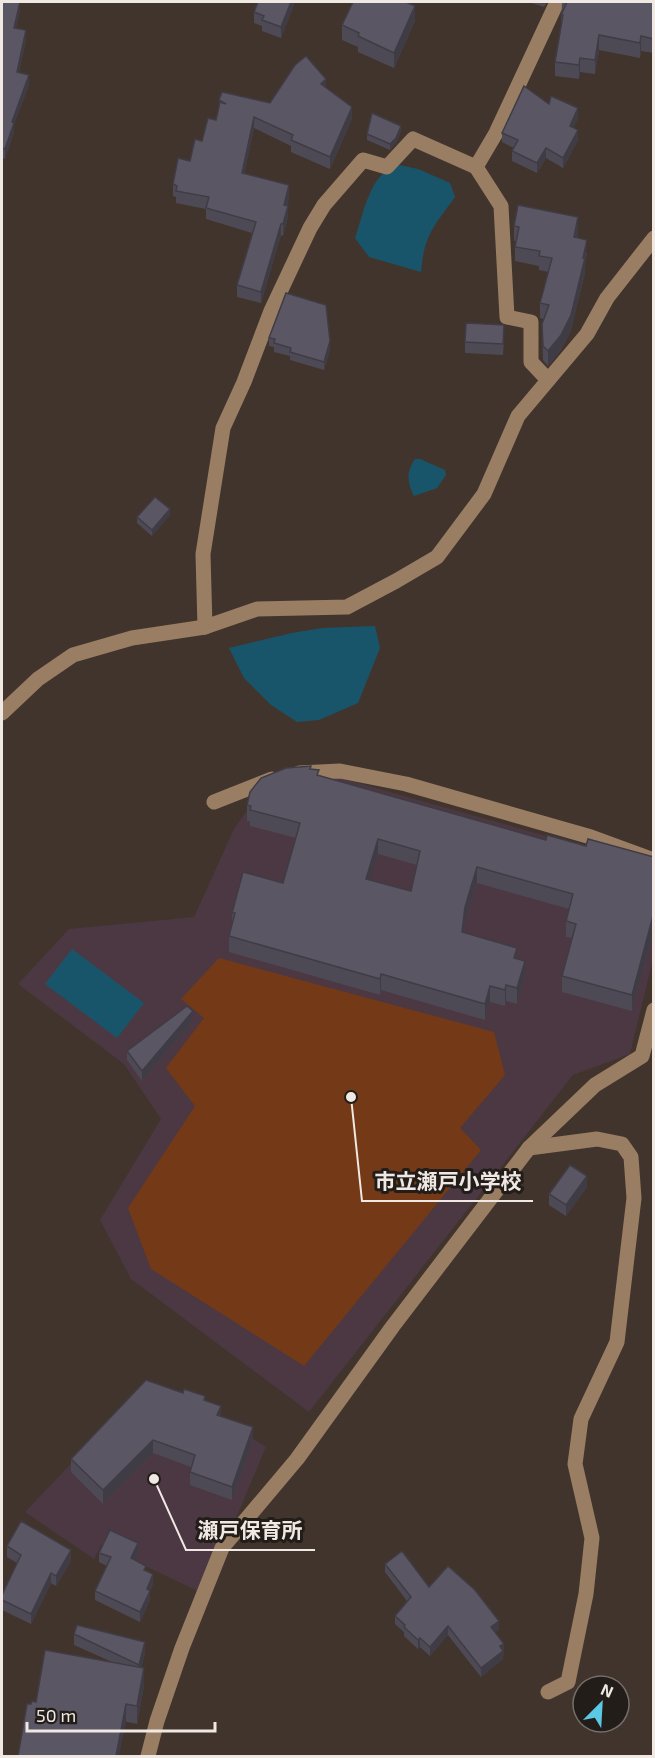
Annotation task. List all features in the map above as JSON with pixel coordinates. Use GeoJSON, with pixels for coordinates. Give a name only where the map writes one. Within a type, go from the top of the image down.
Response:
{"type":"FeatureCollection","features":[{"type":"Feature","properties":{"kind":"street"},"geometry":{"type":"LineString","coordinates":[[476,167],[496,133],[557,2]]}},
{"type":"Feature","properties":{"kind":"street"},"geometry":{"type":"LineString","coordinates":[[205,627],[202,554],[223,428],[244,382],[271,311],[310,228],[324,205],[363,160],[387,167],[413,140],[476,167],[501,206],[507,317],[531,322],[531,362],[548,380]]}},
{"type":"Feature","properties":{"kind":"street"},"geometry":{"type":"LineString","coordinates":[[2,712],[38,679],[73,655],[132,638],[205,627],[257,609],[347,607],[437,556],[484,494],[518,416],[587,334],[607,298],[654,238]]}},
{"type":"Feature","properties":{"kind":"street"},"geometry":{"type":"LineString","coordinates":[[214,802],[284,774],[340,771],[406,784],[591,837],[654,860]]}},
{"type":"Feature","properties":{"kind":"street"},"geometry":{"type":"LineString","coordinates":[[148,1756],[178,1659],[222,1548],[297,1459],[393,1326],[529,1148],[595,1085],[642,1056],[654,1010]]}},
{"type":"Feature","properties":{"kind":"street"},"geometry":{"type":"LineString","coordinates":[[529,1148],[597,1139],[622,1144],[631,1157],[634,1198],[617,1342],[581,1419],[575,1464],[592,1538],[586,1594],[568,1682],[548,1692]]}},
{"type":"Feature","properties":{"kind":"shaded area"},"geometry":{"type":"Polygon","coordinates":[[[333,776],[653,866],[653,959],[630,1054],[573,1075],[309,1412],[131,1279],[100,1220],[161,1119],[124,1064],[18,984],[69,929],[194,917],[234,829],[266,783],[333,776]]]}},
{"type":"Feature","properties":{"kind":"shaded area"},"geometry":{"type":"Polygon","coordinates":[[[219,958],[494,1032],[505,1075],[460,1128],[481,1150],[304,1366],[151,1269],[128,1208],[195,1106],[166,1068],[204,1018],[181,999],[219,958]]]}},
{"type":"Feature","properties":{"kind":"shaded area"},"geometry":{"type":"Polygon","coordinates":[[[146,1385],[179,1392],[266,1447],[204,1594],[101,1545],[94,1559],[25,1512],[146,1385]]]}},
{"type":"Feature","properties":{"kind":"water"},"geometry":{"type":"Polygon","coordinates":[[[399,165],[418,169],[450,183],[455,197],[431,232],[422,259],[421,272],[369,257],[355,238],[365,205],[375,184],[381,175],[399,165]]]}},
{"type":"Feature","properties":{"kind":"water"},"geometry":{"type":"Polygon","coordinates":[[[415,459],[445,470],[446,475],[437,488],[414,496],[408,477],[415,459]]]}},
{"type":"Feature","properties":{"kind":"water"},"geometry":{"type":"Polygon","coordinates":[[[375,626],[380,648],[358,703],[319,720],[297,722],[271,705],[244,678],[229,648],[322,628],[375,626]]]}},
{"type":"Feature","properties":{"kind":"water"},"geometry":{"type":"Polygon","coordinates":[[[72,949],[144,1003],[117,1038],[45,984],[72,949]]]}},
{"type":"Feature","properties":{"kind":"building"},"geometry":{"type":"Polygon","coordinates":[[[2,2],[20,2],[14,28],[26,30],[17,72],[29,75],[5,149],[2,148],[2,2]]]}},
{"type":"Feature","properties":{"kind":"building"},"geometry":{"type":"Polygon","coordinates":[[[258,2],[291,2],[281,27],[262,20],[264,16],[254,12],[258,2]]]}},
{"type":"Feature","properties":{"kind":"building"},"geometry":{"type":"Polygon","coordinates":[[[353,2],[406,2],[415,6],[394,53],[358,36],[359,33],[342,25],[353,2]]]}},
{"type":"Feature","properties":{"kind":"building"},"geometry":{"type":"Polygon","coordinates":[[[567,2],[654,2],[654,39],[641,36],[640,43],[599,35],[595,60],[580,58],[579,65],[555,62],[563,15],[561,15],[567,2]]]}},
{"type":"Feature","properties":{"kind":"building"},"geometry":{"type":"Polygon","coordinates":[[[306,56],[326,79],[321,84],[352,107],[330,157],[291,140],[293,135],[254,117],[242,173],[289,185],[284,205],[288,206],[261,292],[237,285],[256,222],[206,208],[209,197],[176,191],[177,186],[173,184],[178,158],[190,161],[195,139],[202,141],[208,118],[216,120],[220,102],[226,104],[219,100],[222,92],[270,103],[295,65],[306,56]]]}},
{"type":"Feature","properties":{"kind":"building"},"geometry":{"type":"Polygon","coordinates":[[[524,86],[549,104],[551,96],[578,108],[570,126],[578,130],[563,158],[546,148],[537,163],[512,151],[518,140],[502,133],[524,86]]]}},
{"type":"Feature","properties":{"kind":"building"},"geometry":{"type":"Polygon","coordinates":[[[372,113],[401,126],[396,138],[390,144],[367,134],[372,113]]]}},
{"type":"Feature","properties":{"kind":"building"},"geometry":{"type":"Polygon","coordinates":[[[518,205],[578,217],[574,237],[587,240],[571,315],[561,335],[548,351],[543,346],[542,324],[549,305],[540,303],[552,258],[539,256],[540,251],[515,247],[519,227],[514,226],[518,205]]]}},
{"type":"Feature","properties":{"kind":"building"},"geometry":{"type":"Polygon","coordinates":[[[286,293],[326,305],[330,341],[324,362],[290,352],[291,348],[274,343],[275,339],[269,338],[286,293]]]}},
{"type":"Feature","properties":{"kind":"building"},"geometry":{"type":"Polygon","coordinates":[[[466,323],[504,325],[503,344],[465,342],[466,323]]]}},
{"type":"Feature","properties":{"kind":"building"},"geometry":{"type":"Polygon","coordinates":[[[155,497],[170,509],[152,530],[137,517],[155,497]]]}},
{"type":"Feature","properties":{"kind":"building"},"geometry":{"type":"Polygon","coordinates":[[[311,766],[310,769],[319,770],[317,775],[546,840],[547,835],[586,846],[588,839],[654,857],[654,912],[632,995],[562,976],[576,924],[566,921],[573,894],[477,867],[465,907],[462,932],[517,948],[514,958],[525,961],[517,988],[506,985],[505,990],[490,986],[485,1004],[381,974],[380,979],[229,936],[235,913],[232,913],[243,872],[283,883],[300,823],[250,810],[251,806],[247,805],[250,792],[261,778],[286,768],[311,766]],[[378,839],[366,879],[411,891],[420,851],[378,839]]]}},
{"type":"Feature","properties":{"kind":"building"},"geometry":{"type":"Polygon","coordinates":[[[187,1006],[193,1011],[142,1071],[127,1051],[187,1006]]]}},
{"type":"Feature","properties":{"kind":"building"},"geometry":{"type":"Polygon","coordinates":[[[570,1165],[587,1176],[566,1205],[549,1194],[570,1165]]]}},
{"type":"Feature","properties":{"kind":"building"},"geometry":{"type":"Polygon","coordinates":[[[146,1380],[183,1393],[184,1389],[205,1396],[204,1400],[221,1406],[217,1415],[253,1427],[232,1487],[190,1472],[195,1455],[153,1440],[103,1490],[71,1459],[146,1380]]]}},
{"type":"Feature","properties":{"kind":"building"},"geometry":{"type":"Polygon","coordinates":[[[21,1521],[71,1550],[56,1576],[51,1573],[31,1614],[2,1600],[2,1595],[21,1555],[7,1546],[21,1521]]]}},
{"type":"Feature","properties":{"kind":"building"},"geometry":{"type":"Polygon","coordinates":[[[110,1530],[138,1543],[131,1558],[146,1566],[144,1570],[153,1574],[147,1589],[150,1591],[140,1612],[95,1591],[111,1557],[99,1553],[110,1530]]]}},
{"type":"Feature","properties":{"kind":"building"},"geometry":{"type":"Polygon","coordinates":[[[402,1551],[429,1587],[448,1566],[475,1590],[499,1621],[491,1627],[504,1644],[500,1646],[503,1651],[481,1668],[448,1626],[430,1647],[404,1627],[405,1625],[395,1616],[411,1597],[385,1564],[402,1551]]]}},
{"type":"Feature","properties":{"kind":"building"},"geometry":{"type":"Polygon","coordinates":[[[77,1625],[145,1642],[139,1665],[74,1634],[77,1625]]]}},
{"type":"Feature","properties":{"kind":"building"},"geometry":{"type":"Polygon","coordinates":[[[45,1650],[144,1668],[137,1706],[126,1704],[116,1756],[18,1756],[27,1704],[31,1704],[32,1701],[36,1702],[45,1650]]]}},
{"type":"Feature","properties":{"kind":"place","name":"市立瀬戸小学校"},"geometry":{"type":"Point","coordinates":[351,1097]}},
{"type":"Feature","properties":{"kind":"place","name":"瀬戸保育所"},"geometry":{"type":"Point","coordinates":[154,1479]}}]}
